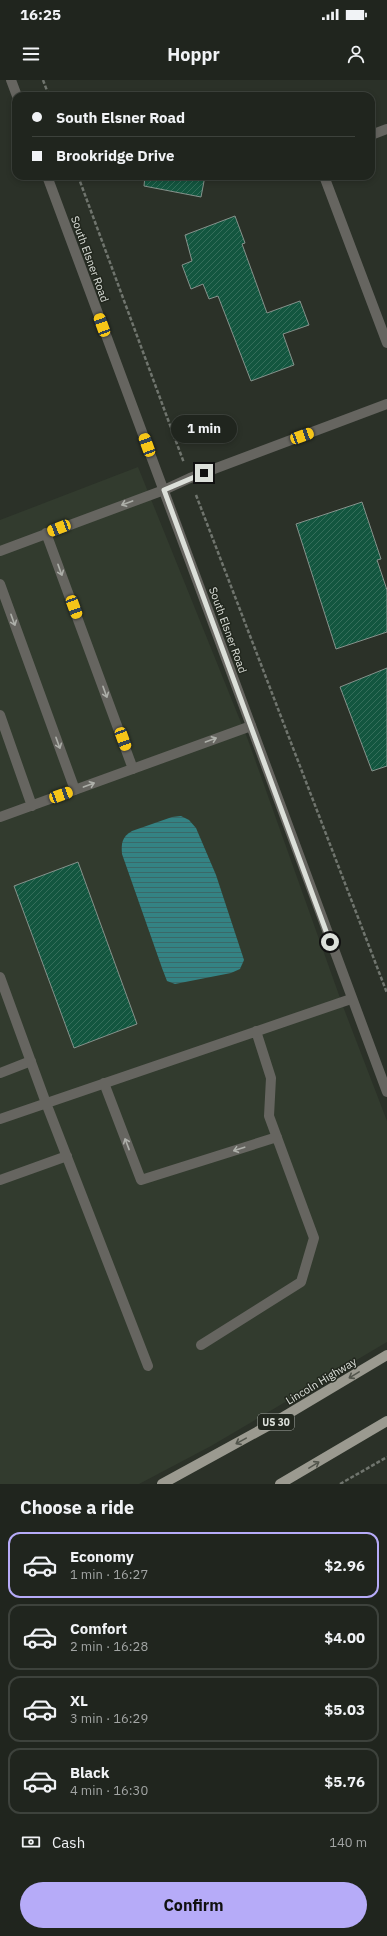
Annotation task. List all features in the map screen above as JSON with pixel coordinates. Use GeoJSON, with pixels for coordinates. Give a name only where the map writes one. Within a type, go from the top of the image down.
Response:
{"type":"FeatureCollection","features":[{"type":"Feature","properties":{"kind":"main road","name":"Lincoln Highway"},"geometry":{"type":"LineString","coordinates":[[162,1484],[273,1423],[387,1355]]}},
{"type":"Feature","properties":{"kind":"main road"},"geometry":{"type":"LineString","coordinates":[[280,1484],[387,1421]]}},
{"type":"Feature","properties":{"kind":"street"},"geometry":{"type":"LineString","coordinates":[[11,80],[16,92]]}},
{"type":"Feature","properties":{"kind":"street"},"geometry":{"type":"LineString","coordinates":[[375,134],[387,129]]}},
{"type":"Feature","properties":{"kind":"street","name":"South Elsner Road"},"geometry":{"type":"LineString","coordinates":[[48,180],[387,1092]]}},
{"type":"Feature","properties":{"kind":"street"},"geometry":{"type":"LineString","coordinates":[[326,180],[387,343]]}},
{"type":"Feature","properties":{"kind":"street"},"geometry":{"type":"LineString","coordinates":[[0,550],[164,490],[190,478],[387,404]]}},
{"type":"Feature","properties":{"kind":"street"},"geometry":{"type":"LineString","coordinates":[[46,533],[134,768]]}},
{"type":"Feature","properties":{"kind":"street"},"geometry":{"type":"LineString","coordinates":[[0,584],[75,790]]}},
{"type":"Feature","properties":{"kind":"street"},"geometry":{"type":"LineString","coordinates":[[0,715],[32,806]]}},
{"type":"Feature","properties":{"kind":"street"},"geometry":{"type":"LineString","coordinates":[[0,817],[251,726]]}},
{"type":"Feature","properties":{"kind":"street"},"geometry":{"type":"LineString","coordinates":[[0,977],[4,998],[31,1061],[148,1366]]}},
{"type":"Feature","properties":{"kind":"street"},"geometry":{"type":"LineString","coordinates":[[0,1119],[352,999]]}},
{"type":"Feature","properties":{"kind":"street"},"geometry":{"type":"LineString","coordinates":[[201,1345],[301,1282],[314,1238],[268,1116],[271,1078],[256,1032]]}},
{"type":"Feature","properties":{"kind":"street"},"geometry":{"type":"LineString","coordinates":[[0,1072],[31,1061]]}},
{"type":"Feature","properties":{"kind":"street"},"geometry":{"type":"LineString","coordinates":[[104,1083],[141,1180],[276,1137]]}},
{"type":"Feature","properties":{"kind":"street"},"geometry":{"type":"LineString","coordinates":[[0,1180],[67,1156]]}},
{"type":"Feature","properties":{"kind":"path"},"geometry":{"type":"LineString","coordinates":[[43,80],[48,92]]}},
{"type":"Feature","properties":{"kind":"path"},"geometry":{"type":"LineString","coordinates":[[79,180],[190,478],[387,994]]}},
{"type":"Feature","properties":{"kind":"path"},"geometry":{"type":"LineString","coordinates":[[340,1484],[387,1456]]}},
{"type":"Feature","properties":{"kind":"shaded area"},"geometry":{"type":"Polygon","coordinates":[[[138,467],[248,740],[344,1009],[387,1121],[387,1342],[211,1446],[139,1484],[0,1484],[0,520],[138,467]]]}},
{"type":"Feature","properties":{"kind":"water"},"geometry":{"type":"Polygon","coordinates":[[[181,816],[189,820],[196,828],[216,875],[244,960],[240,969],[231,973],[175,984],[167,981],[122,854],[122,847],[124,838],[132,831],[172,817],[181,816]]]}},
{"type":"Feature","properties":{"kind":"building"},"geometry":{"type":"Polygon","coordinates":[[[145,180],[204,180],[201,197],[144,186],[145,180]]]}},
{"type":"Feature","properties":{"kind":"building"},"geometry":{"type":"Polygon","coordinates":[[[235,216],[245,243],[242,244],[267,313],[300,301],[309,325],[283,334],[294,365],[251,381],[218,296],[209,299],[203,284],[191,289],[182,265],[192,261],[185,235],[235,216]]]}},
{"type":"Feature","properties":{"kind":"building"},"geometry":{"type":"Polygon","coordinates":[[[362,502],[381,559],[377,560],[387,590],[387,632],[336,649],[296,524],[362,502]]]}},
{"type":"Feature","properties":{"kind":"building"},"geometry":{"type":"Polygon","coordinates":[[[387,668],[387,766],[372,771],[340,687],[387,668]]]}},
{"type":"Feature","properties":{"kind":"building"},"geometry":{"type":"Polygon","coordinates":[[[78,862],[137,1024],[74,1048],[14,886],[78,862]]]}},
{"type":"Feature","properties":{"kind":"route"},"geometry":{"type":"LineString","coordinates":[[204,473],[164,490],[330,942]]}}]}
